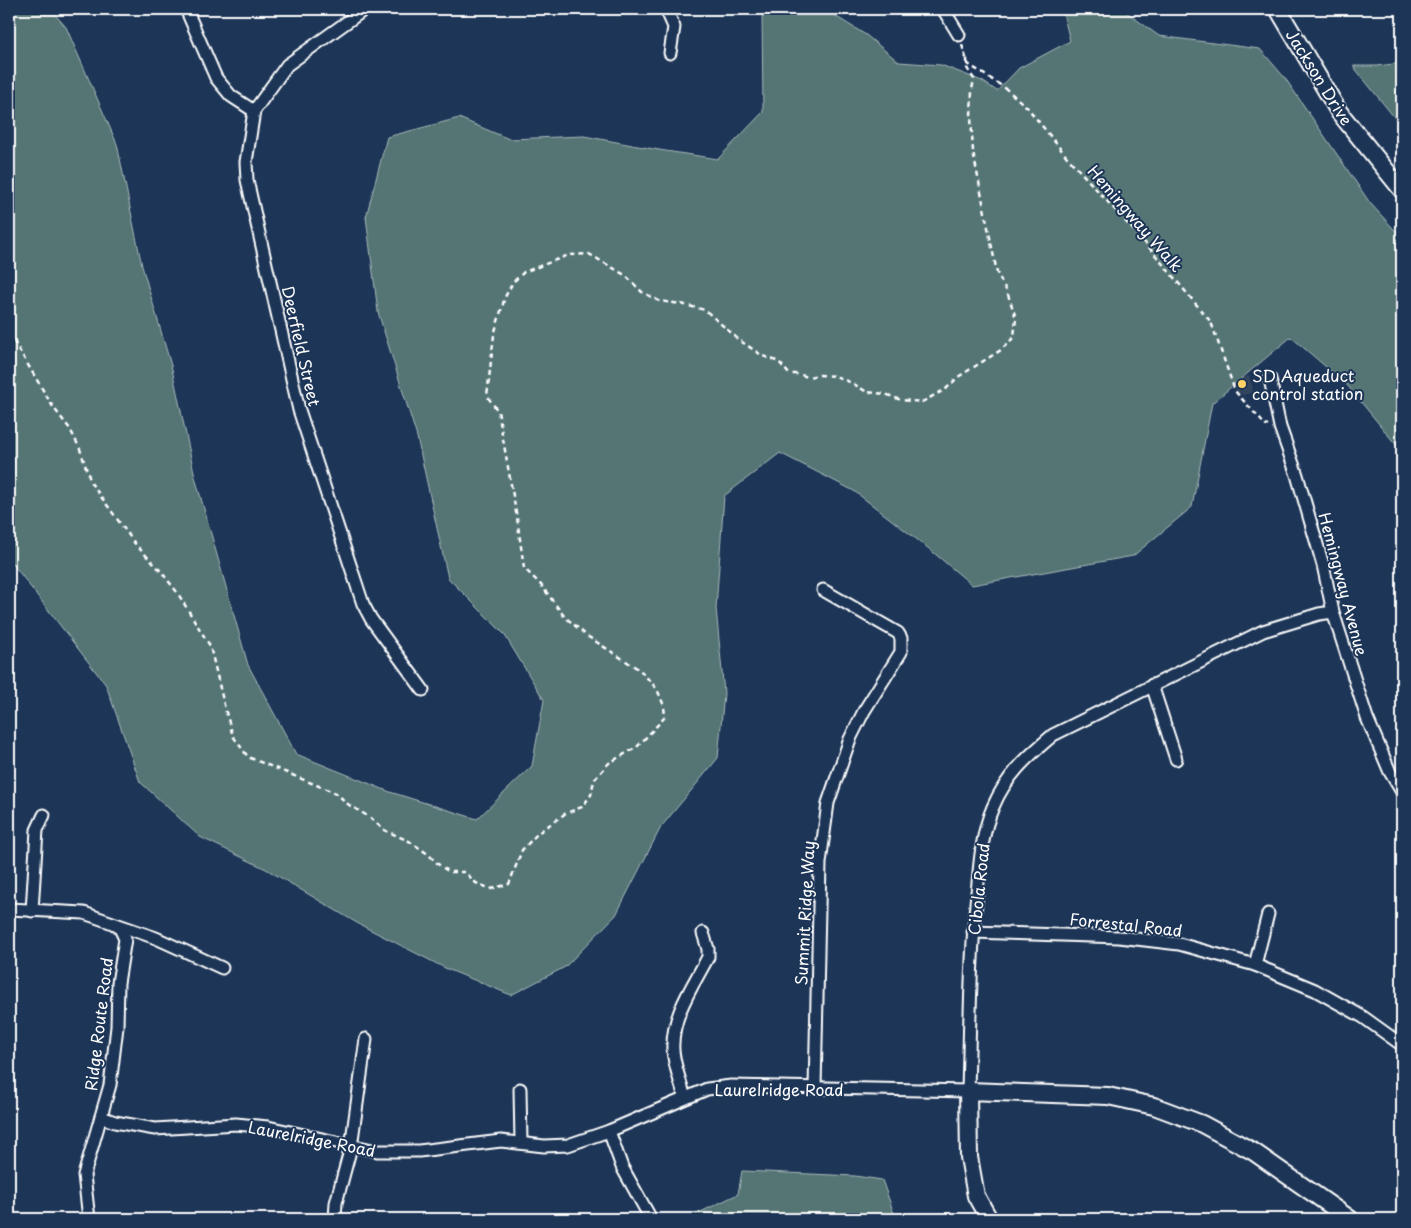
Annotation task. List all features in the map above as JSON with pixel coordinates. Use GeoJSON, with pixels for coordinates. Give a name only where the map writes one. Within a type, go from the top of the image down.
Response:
{"type":"FeatureCollection","features":[{"type":"Feature","properties":{"kind":"street"},"geometry":{"type":"LineString","coordinates":[[186,9],[216,78],[231,96],[254,110],[287,65],[365,9]]}},
{"type":"Feature","properties":{"kind":"street"},"geometry":{"type":"LineString","coordinates":[[666,9],[674,27],[670,53]]}},
{"type":"Feature","properties":{"kind":"street"},"geometry":{"type":"LineString","coordinates":[[943,9],[959,35]]}},
{"type":"Feature","properties":{"kind":"street","name":"Jackson Drive"},"geometry":{"type":"LineString","coordinates":[[1278,9],[1339,112],[1402,190]]}},
{"type":"Feature","properties":{"kind":"street","name":"Deerfield Street"},"geometry":{"type":"LineString","coordinates":[[254,110],[246,162],[247,180],[299,410],[363,604],[371,619],[422,690]]}},
{"type":"Feature","properties":{"kind":"street","name":"Hemingway Avenue"},"geometry":{"type":"LineString","coordinates":[[1270,378],[1279,422],[1321,556],[1333,612],[1367,718],[1390,772],[1402,792]]}},
{"type":"Feature","properties":{"kind":"street","name":"Summit Ridge Way"},"geometry":{"type":"LineString","coordinates":[[814,1088],[820,863],[828,803],[853,732],[900,652],[898,633],[823,590]]}},
{"type":"Feature","properties":{"kind":"street","name":"Cibola Road"},"geometry":{"type":"LineString","coordinates":[[989,1219],[976,1196],[969,1157],[968,1091],[973,932],[982,837],[993,806],[1007,782],[1025,759],[1053,735],[1263,631],[1319,614],[1333,612]]}},
{"type":"Feature","properties":{"kind":"street"},"geometry":{"type":"LineString","coordinates":[[1152,686],[1176,759]]}},
{"type":"Feature","properties":{"kind":"street"},"geometry":{"type":"LineString","coordinates":[[32,911],[37,830],[44,815]]}},
{"type":"Feature","properties":{"kind":"street"},"geometry":{"type":"LineString","coordinates":[[9,909],[84,913],[156,938],[222,968]]}},
{"type":"Feature","properties":{"kind":"street"},"geometry":{"type":"LineString","coordinates":[[1255,965],[1268,914]]}},
{"type":"Feature","properties":{"kind":"street","name":"Ridge Route Road"},"geometry":{"type":"LineString","coordinates":[[89,1219],[84,1175],[89,1152],[110,1085],[118,983],[125,939],[119,926],[114,924]]}},
{"type":"Feature","properties":{"kind":"street","name":"Forrestal Road"},"geometry":{"type":"LineString","coordinates":[[973,932],[1100,936],[1179,944],[1255,965],[1315,990],[1363,1017],[1402,1045]]}},
{"type":"Feature","properties":{"kind":"street"},"geometry":{"type":"LineString","coordinates":[[685,1098],[673,1051],[673,1034],[680,1012],[708,958],[708,949],[703,933]]}},
{"type":"Feature","properties":{"kind":"street"},"geometry":{"type":"LineString","coordinates":[[335,1219],[336,1203],[351,1146],[366,1039]]}},
{"type":"Feature","properties":{"kind":"street","name":"Laurelridge Road"},"geometry":{"type":"LineString","coordinates":[[101,1117],[115,1122],[155,1129],[236,1124],[268,1127],[377,1151],[419,1151],[501,1141],[544,1146],[568,1145],[609,1131],[707,1089],[731,1086],[1108,1096],[1154,1106],[1202,1124],[1254,1152],[1350,1219]]}},
{"type":"Feature","properties":{"kind":"street"},"geometry":{"type":"LineString","coordinates":[[520,1089],[521,1142]]}},
{"type":"Feature","properties":{"kind":"street"},"geometry":{"type":"LineString","coordinates":[[609,1131],[622,1168],[651,1219]]}},
{"type":"Feature","properties":{"kind":"path","name":"Hemingway Walk"},"geometry":{"type":"LineString","coordinates":[[959,35],[968,64],[1005,88],[1026,107],[1067,157],[1147,245],[1211,322],[1235,391],[1266,426],[1279,422]]}},
{"type":"Feature","properties":{"kind":"path"},"geometry":{"type":"LineString","coordinates":[[9,333],[53,407],[73,435],[80,449],[91,483],[136,545],[178,592],[210,646],[233,736],[248,758],[336,793],[349,806],[371,818],[384,830],[409,841],[450,872],[465,872],[476,882],[491,889],[509,884],[522,850],[527,844],[566,813],[582,807],[591,795],[594,780],[609,763],[637,748],[665,717],[664,706],[656,690],[640,670],[587,636],[564,616],[541,584],[524,568],[518,518],[498,411],[487,396],[494,335],[509,289],[513,282],[524,272],[569,255],[589,254],[625,275],[642,292],[658,301],[705,310],[739,340],[763,356],[779,362],[789,374],[798,374],[808,378],[819,375],[835,376],[868,392],[885,394],[900,400],[922,402],[946,389],[958,377],[1001,350],[1014,337],[1016,318],[1007,292],[997,273],[973,152],[971,117],[974,80],[967,68],[967,58]]}},
{"type":"Feature","properties":{"kind":"shaded area"},"geometry":{"type":"Polygon","coordinates":[[[1249,376],[1253,388],[1252,393],[1243,395],[1237,391],[1231,379],[1249,376]]]}},
{"type":"Feature","properties":{"kind":"green space"},"geometry":{"type":"Polygon","coordinates":[[[9,9],[50,9],[66,27],[117,144],[142,266],[172,369],[195,477],[248,665],[296,754],[390,792],[477,819],[532,766],[544,700],[504,634],[448,578],[417,437],[378,312],[366,217],[387,137],[459,118],[509,139],[584,136],[718,159],[763,112],[762,9],[825,9],[866,35],[899,62],[941,65],[982,81],[997,91],[1019,68],[1070,41],[1062,9],[1122,9],[1159,36],[1260,49],[1285,78],[1370,203],[1402,238],[1402,452],[1347,385],[1291,337],[1212,403],[1192,507],[1133,556],[972,585],[928,548],[854,491],[780,453],[724,496],[716,608],[724,693],[718,758],[661,827],[616,915],[565,967],[511,995],[447,969],[357,923],[266,869],[200,837],[140,782],[106,685],[9,559],[9,9]]]}},
{"type":"Feature","properties":{"kind":"green space"},"geometry":{"type":"Polygon","coordinates":[[[1402,63],[1402,127],[1353,66],[1402,63]]]}},
{"type":"Feature","properties":{"kind":"green space"},"geometry":{"type":"Polygon","coordinates":[[[742,1171],[855,1176],[882,1180],[896,1219],[686,1219],[738,1194],[742,1171]]]}},
{"type":"Feature","properties":{"kind":"place","name":"SD Aqueduct control station"},"geometry":{"type":"Point","coordinates":[1242,384]}}]}
